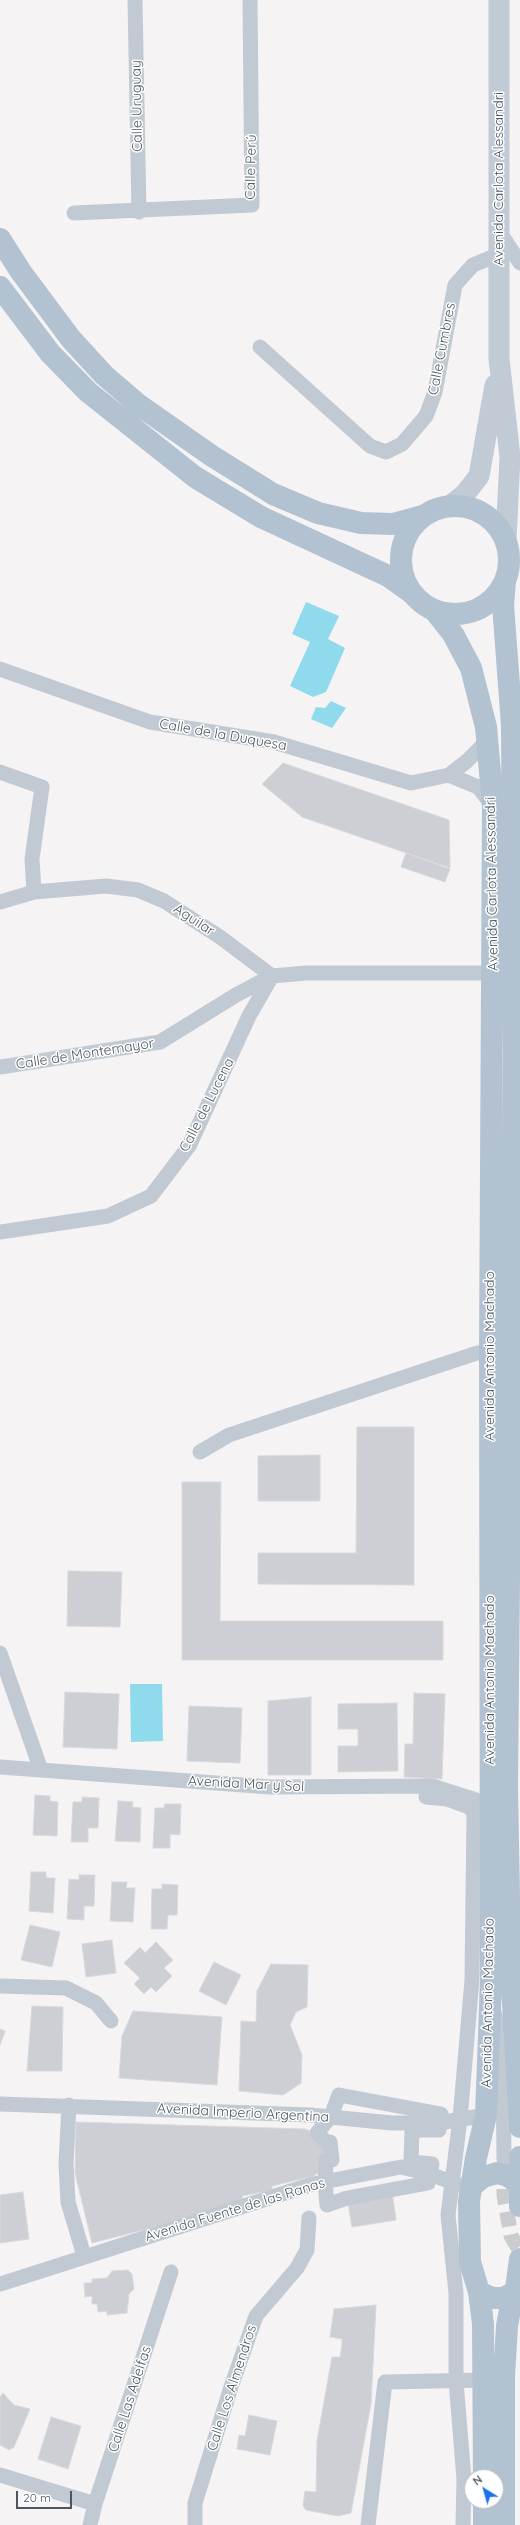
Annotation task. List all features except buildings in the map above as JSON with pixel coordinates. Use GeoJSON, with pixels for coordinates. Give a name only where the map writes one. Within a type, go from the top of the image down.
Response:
{"type":"FeatureCollection","features":[{"type":"Feature","properties":{"kind":"main road","name":"Avenida Carlota Alessandri"},"geometry":{"type":"LineString","coordinates":[[499,0],[499,359],[514,509],[506,540]]}},
{"type":"Feature","properties":{"kind":"main road"},"geometry":{"type":"LineString","coordinates":[[0,239],[20,272],[71,339],[104,375],[139,405],[212,456],[273,494],[318,513],[361,523],[393,524],[422,516],[436,509],[450,506],[468,507],[484,514],[497,525],[506,540],[509,554],[508,568],[504,581],[496,595],[483,606],[467,612],[451,614],[434,610],[388,576],[261,517],[195,477],[88,392],[50,353],[0,287]]}},
{"type":"Feature","properties":{"kind":"main road","name":"Avenida Carlota Alessandri"},"geometry":{"type":"LineString","coordinates":[[450,506],[465,494],[479,476],[499,359]]}},
{"type":"Feature","properties":{"kind":"main road"},"geometry":{"type":"LineString","coordinates":[[412,593],[404,578],[401,561],[403,544],[408,534],[422,516]]}},
{"type":"Feature","properties":{"kind":"main road","name":"Avenida Carlota Alessandri"},"geometry":{"type":"LineString","coordinates":[[502,1171],[517,1052],[513,824],[514,668],[503,605],[504,581]]}},
{"type":"Feature","properties":{"kind":"main road","name":"Avenida Carlota Alessandri"},"geometry":{"type":"LineString","coordinates":[[434,610],[453,634],[471,668],[487,741],[493,806],[493,973],[502,1171]]}},
{"type":"Feature","properties":{"kind":"main road","name":"Avenida Antonio Machado"},"geometry":{"type":"LineString","coordinates":[[502,1171],[515,1321],[506,1580],[507,1788],[515,1951],[520,2127]]}},
{"type":"Feature","properties":{"kind":"main road","name":"Avenida Antonio Machado"},"geometry":{"type":"LineString","coordinates":[[479,2292],[470,2262],[469,2201],[476,2158],[486,2114],[489,2000],[491,1981],[489,1801],[506,1580],[490,1353],[502,1171]]}},
{"type":"Feature","properties":{"kind":"main road"},"geometry":{"type":"LineString","coordinates":[[512,2158],[519,2184],[520,2206]]}},
{"type":"Feature","properties":{"kind":"main road"},"geometry":{"type":"LineString","coordinates":[[472,2188],[483,2177],[497,2173],[508,2176],[519,2184]]}},
{"type":"Feature","properties":{"kind":"main road"},"geometry":{"type":"LineString","coordinates":[[504,2525],[504,2376],[507,2326],[516,2290],[520,2259]]}},
{"type":"Feature","properties":{"kind":"main road"},"geometry":{"type":"LineString","coordinates":[[484,2469],[484,2380],[479,2292],[492,2298],[503,2298],[516,2290]]}},
{"type":"Feature","properties":{"kind":"main road"},"geometry":{"type":"LineString","coordinates":[[484,2509],[484,2525]]}},
{"type":"Feature","properties":{"kind":"street","name":"Calle Uruguay"},"geometry":{"type":"LineString","coordinates":[[135,0],[139,212]]}},
{"type":"Feature","properties":{"kind":"street","name":"Calle Perú"},"geometry":{"type":"LineString","coordinates":[[74,213],[139,212],[252,205],[250,0]]}},
{"type":"Feature","properties":{"kind":"street"},"geometry":{"type":"LineString","coordinates":[[499,231],[520,263]]}},
{"type":"Feature","properties":{"kind":"street","name":"Calle Cumbres"},"geometry":{"type":"LineString","coordinates":[[260,348],[370,446],[386,452],[402,444],[426,416],[435,392],[455,285],[473,265],[500,254]]}},
{"type":"Feature","properties":{"kind":"street","name":"Calle de la Duquesa"},"geometry":{"type":"LineString","coordinates":[[0,669],[150,722],[274,742],[411,783],[449,775]]}},
{"type":"Feature","properties":{"kind":"street"},"geometry":{"type":"LineString","coordinates":[[487,741],[467,761],[449,775],[478,787],[493,806]]}},
{"type":"Feature","properties":{"kind":"street"},"geometry":{"type":"LineString","coordinates":[[0,772],[42,787],[32,858],[34,892]]}},
{"type":"Feature","properties":{"kind":"street","name":"Aguilar"},"geometry":{"type":"LineString","coordinates":[[0,902],[34,892],[106,886],[138,890],[164,901],[214,933],[272,976]]}},
{"type":"Feature","properties":{"kind":"street"},"geometry":{"type":"LineString","coordinates":[[272,976],[306,973],[493,973]]}},
{"type":"Feature","properties":{"kind":"street","name":"Calle de Montemayor"},"geometry":{"type":"LineString","coordinates":[[0,1067],[160,1042],[236,995],[272,976]]}},
{"type":"Feature","properties":{"kind":"street","name":"Calle de Lucena"},"geometry":{"type":"LineString","coordinates":[[0,1232],[108,1216],[151,1196],[189,1146],[249,1016],[272,976]]}},
{"type":"Feature","properties":{"kind":"street"},"geometry":{"type":"LineString","coordinates":[[200,1452],[229,1435],[477,1353],[490,1353]]}},
{"type":"Feature","properties":{"kind":"street"},"geometry":{"type":"LineString","coordinates":[[0,1653],[41,1770]]}},
{"type":"Feature","properties":{"kind":"street","name":"Avenida Mar y Sol"},"geometry":{"type":"LineString","coordinates":[[0,1767],[270,1788],[432,1786],[479,1801],[489,1801]]}},
{"type":"Feature","properties":{"kind":"street"},"geometry":{"type":"LineString","coordinates":[[489,1801],[507,1788]]}},
{"type":"Feature","properties":{"kind":"street"},"geometry":{"type":"LineString","coordinates":[[426,1796],[447,1799],[469,1807],[474,1813],[472,1980],[460,2119],[448,2215],[456,2293],[456,2381],[464,2479],[463,2525]]}},
{"type":"Feature","properties":{"kind":"street"},"geometry":{"type":"LineString","coordinates":[[0,1986],[66,1988],[96,2003],[111,2021]]}},
{"type":"Feature","properties":{"kind":"street"},"geometry":{"type":"LineString","coordinates":[[489,2000],[500,2029],[512,2158]]}},
{"type":"Feature","properties":{"kind":"street"},"geometry":{"type":"LineString","coordinates":[[339,2095],[441,2114],[438,2130],[412,2130],[411,2162],[432,2164],[428,2182],[347,2198],[327,2205],[325,2182],[326,2161],[332,2160],[330,2142],[326,2142],[317,2133],[331,2116],[339,2095]]}},
{"type":"Feature","properties":{"kind":"street","name":"Avenida Imperio Argentina"},"geometry":{"type":"LineString","coordinates":[[0,2104],[107,2106],[331,2116],[392,2123],[439,2123],[486,2114]]}},
{"type":"Feature","properties":{"kind":"street"},"geometry":{"type":"LineString","coordinates":[[69,2105],[66,2164],[68,2202],[84,2256]]}},
{"type":"Feature","properties":{"kind":"street","name":"Avenida Fuente de las Ranas"},"geometry":{"type":"LineString","coordinates":[[0,2284],[84,2256],[325,2182],[401,2167],[430,2174],[472,2188]]}},
{"type":"Feature","properties":{"kind":"street","name":"Calle Los Almendros"},"geometry":{"type":"LineString","coordinates":[[195,2525],[195,2503],[231,2387],[256,2316],[297,2268],[307,2250],[309,2218]]}},
{"type":"Feature","properties":{"kind":"street","name":"Calle Las Adelfas"},"geometry":{"type":"LineString","coordinates":[[90,2525],[95,2504],[171,2272]]}},
{"type":"Feature","properties":{"kind":"street"},"geometry":{"type":"LineString","coordinates":[[368,2525],[385,2382],[484,2380]]}},
{"type":"Feature","properties":{"kind":"street"},"geometry":{"type":"LineString","coordinates":[[0,2475],[95,2504]]}},
{"type":"Feature","properties":{"kind":"water"},"geometry":{"type":"Polygon","coordinates":[[[306,602],[339,616],[328,639],[345,648],[326,692],[313,697],[290,686],[310,642],[292,634],[306,602]]]}},
{"type":"Feature","properties":{"kind":"water"},"geometry":{"type":"Polygon","coordinates":[[[331,701],[346,708],[332,728],[311,719],[316,707],[325,708],[331,701]]]}},
{"type":"Feature","properties":{"kind":"water"},"geometry":{"type":"Polygon","coordinates":[[[130,1684],[162,1684],[163,1741],[131,1742],[130,1684]]]}},
{"type":"Feature","properties":{"kind":"tunnel"},"geometry":{"type":"LineString","coordinates":[[504,2166],[504,2195],[511,2236],[520,2251]]}}]}
